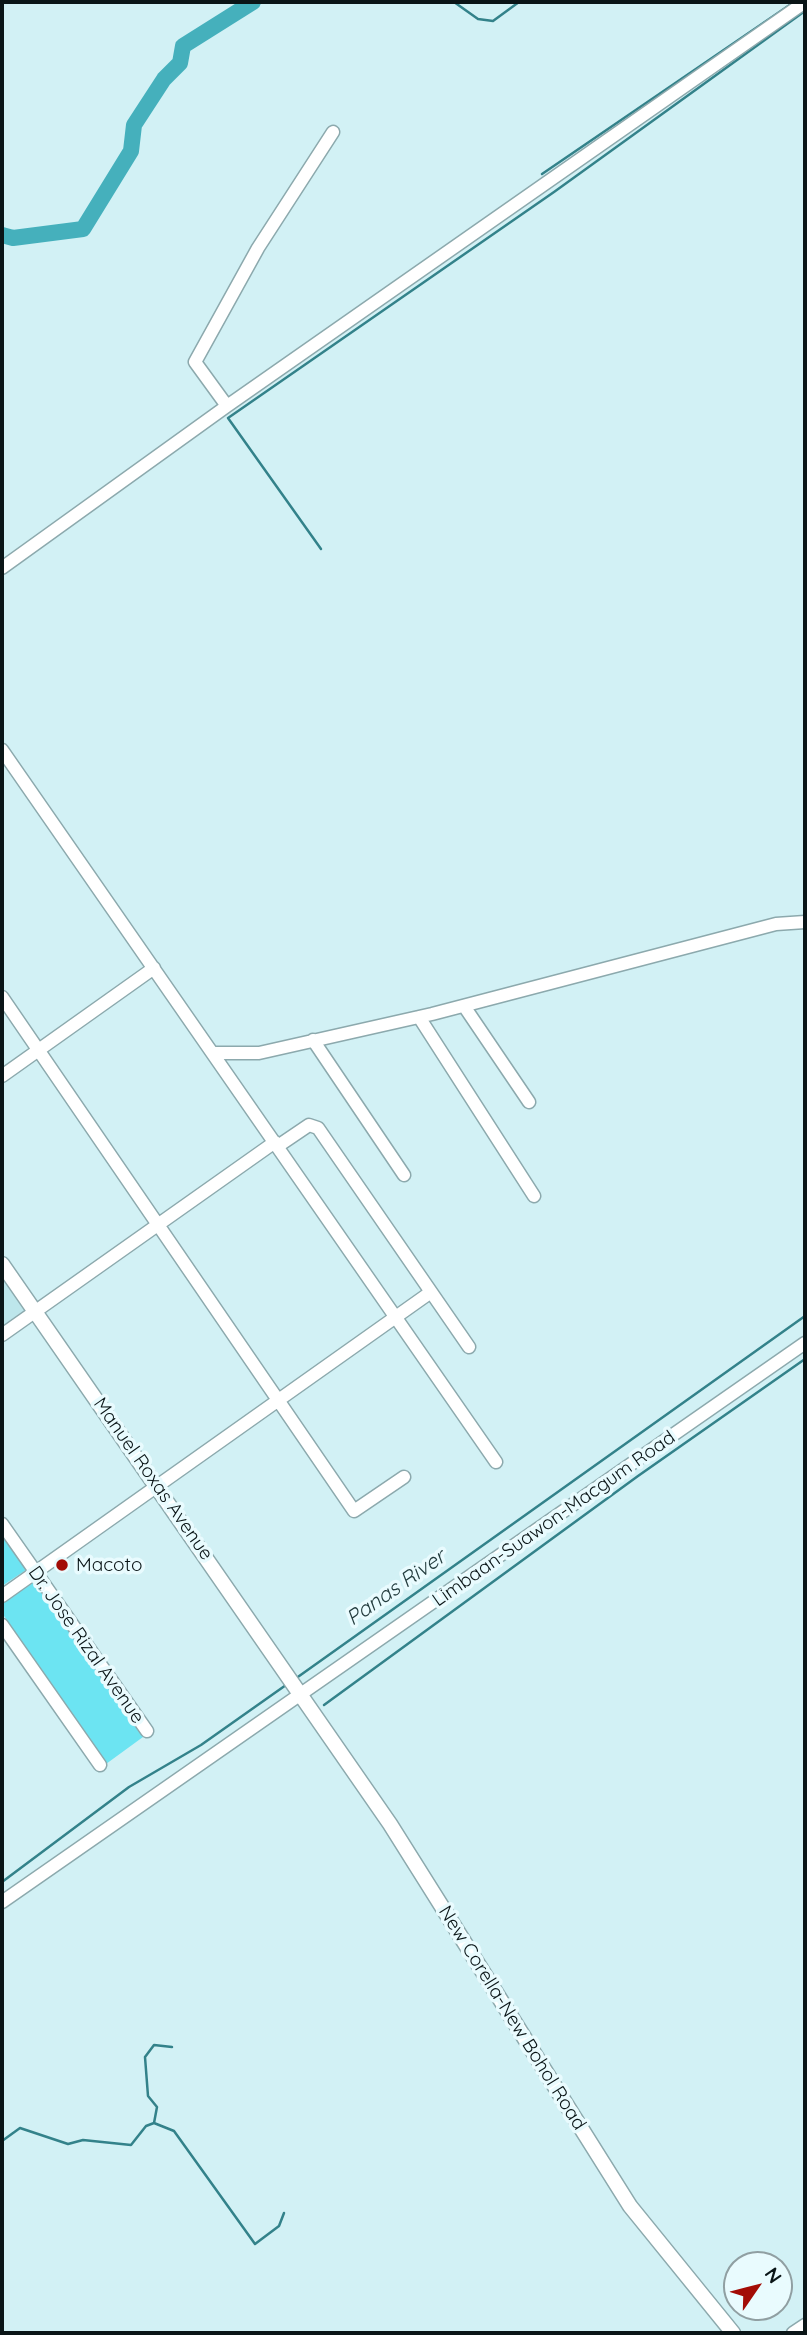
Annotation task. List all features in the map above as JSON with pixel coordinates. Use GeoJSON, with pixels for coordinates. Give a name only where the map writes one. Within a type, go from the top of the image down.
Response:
{"type":"FeatureCollection","features":[{"type":"Feature","properties":{"kind":"main road","name":"Manuel Roxas Avenue"},"geometry":{"type":"LineString","coordinates":[[2,1264],[299,1690]]}},
{"type":"Feature","properties":{"kind":"main road","name":"New Corella-New Bohol Road"},"geometry":{"type":"LineString","coordinates":[[299,1690],[425,1878],[625,2199],[733,2333]]}},
{"type":"Feature","properties":{"kind":"street"},"geometry":{"type":"LineString","coordinates":[[2,568],[227,406],[805,2]]}},
{"type":"Feature","properties":{"kind":"street"},"geometry":{"type":"LineString","coordinates":[[227,406],[195,362],[258,248],[333,132]]}},
{"type":"Feature","properties":{"kind":"street"},"geometry":{"type":"LineString","coordinates":[[2,750],[496,1462]]}},
{"type":"Feature","properties":{"kind":"street"},"geometry":{"type":"LineString","coordinates":[[214,1053],[259,1054],[464,1006],[764,928],[805,922]]}},
{"type":"Feature","properties":{"kind":"street"},"geometry":{"type":"LineString","coordinates":[[2,1076],[154,968]]}},
{"type":"Feature","properties":{"kind":"street"},"geometry":{"type":"LineString","coordinates":[[2,997],[354,1511],[404,1477]]}},
{"type":"Feature","properties":{"kind":"street"},"geometry":{"type":"LineString","coordinates":[[464,1006],[529,1102]]}},
{"type":"Feature","properties":{"kind":"street"},"geometry":{"type":"LineString","coordinates":[[419,1017],[534,1196]]}},
{"type":"Feature","properties":{"kind":"street"},"geometry":{"type":"LineString","coordinates":[[313,1040],[404,1175]]}},
{"type":"Feature","properties":{"kind":"street"},"geometry":{"type":"LineString","coordinates":[[2,1335],[158,1224],[276,1144],[309,1125],[318,1128],[469,1347]]}},
{"type":"Feature","properties":{"kind":"street"},"geometry":{"type":"LineString","coordinates":[[2,1596],[431,1292]]}},
{"type":"Feature","properties":{"kind":"street","name":"Limbaan-Suawon-Macgum Road"},"geometry":{"type":"LineString","coordinates":[[2,1902],[299,1690],[805,1343]]}},
{"type":"Feature","properties":{"kind":"street","name":"Dr. Jose Rizal Avenue"},"geometry":{"type":"LineString","coordinates":[[2,1524],[147,1731]]}},
{"type":"Feature","properties":{"kind":"street"},"geometry":{"type":"LineString","coordinates":[[2,1625],[100,1765]]}},
{"type":"Feature","properties":{"kind":"street"},"geometry":{"type":"LineString","coordinates":[[793,2333],[805,2325]]}},
{"type":"Feature","properties":{"kind":"shaded area"},"geometry":{"type":"Polygon","coordinates":[[[2,1275],[27,1309],[2,1326],[2,1275]]]}},
{"type":"Feature","properties":{"kind":"shaded area"},"geometry":{"type":"Polygon","coordinates":[[[2,1536],[26,1570],[2,1586],[2,1536]]]}},
{"type":"Feature","properties":{"kind":"shaded area"},"geometry":{"type":"Polygon","coordinates":[[[34,1582],[143,1737],[106,1764],[2,1613],[2,1604],[34,1582]]]}},
{"type":"Feature","properties":{"kind":"waterway"},"geometry":{"type":"LineString","coordinates":[[2,235],[13,238],[83,229],[131,151],[134,125],[164,79],[180,63],[183,46],[253,2]]}},
{"type":"Feature","properties":{"kind":"waterway"},"geometry":{"type":"LineString","coordinates":[[454,2],[478,19],[493,21],[519,2]]}},
{"type":"Feature","properties":{"kind":"waterway"},"geometry":{"type":"LineString","coordinates":[[542,174],[794,2]]}},
{"type":"Feature","properties":{"kind":"waterway"},"geometry":{"type":"LineString","coordinates":[[321,549],[228,418],[554,192],[805,11]]}},
{"type":"Feature","properties":{"kind":"waterway","name":"Panas River"},"geometry":{"type":"LineString","coordinates":[[295,1679],[805,1316]]}},
{"type":"Feature","properties":{"kind":"waterway"},"geometry":{"type":"LineString","coordinates":[[324,1705],[638,1476],[805,1359]]}},
{"type":"Feature","properties":{"kind":"waterway","name":"Panas River"},"geometry":{"type":"LineString","coordinates":[[2,1882],[129,1787],[201,1745],[286,1685]]}},
{"type":"Feature","properties":{"kind":"waterway"},"geometry":{"type":"LineString","coordinates":[[2,2141],[20,2128],[68,2144],[83,2140],[131,2145],[146,2126],[154,2123],[157,2107],[148,2096],[145,2057],[154,2045],[172,2047]]}},
{"type":"Feature","properties":{"kind":"waterway"},"geometry":{"type":"LineString","coordinates":[[154,2123],[174,2131],[255,2244],[279,2226],[284,2213]]}},
{"type":"Feature","properties":{"kind":"place","name":"Macoto"},"geometry":{"type":"Point","coordinates":[62,1565]}}]}
